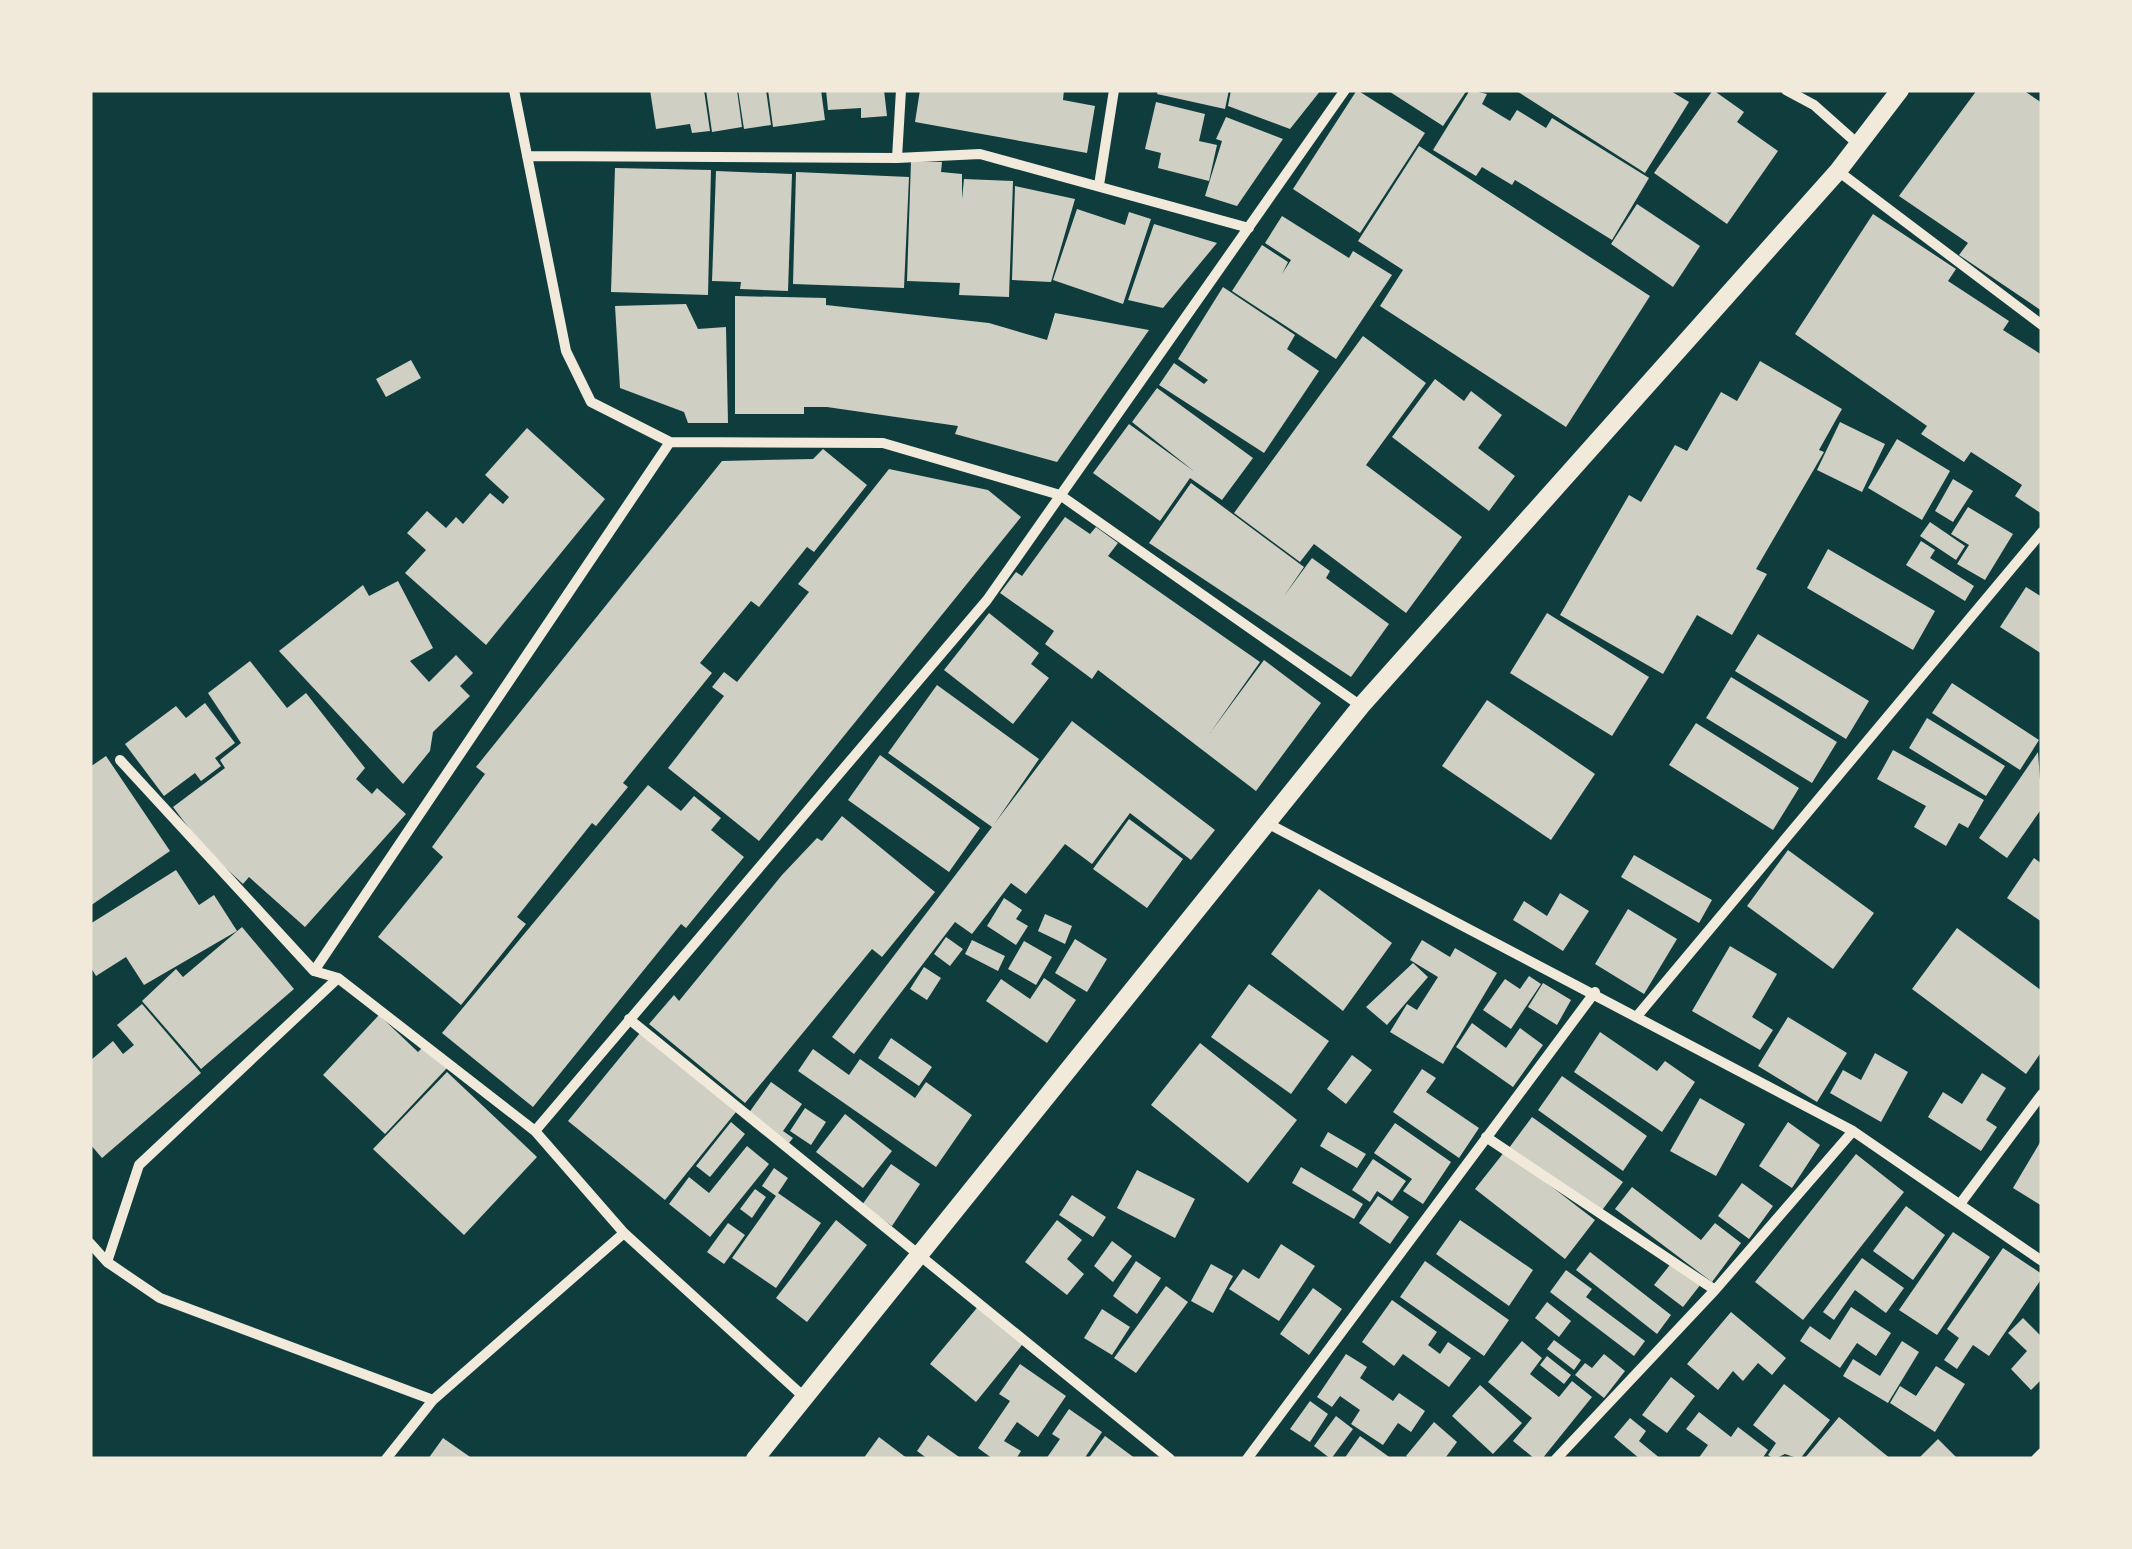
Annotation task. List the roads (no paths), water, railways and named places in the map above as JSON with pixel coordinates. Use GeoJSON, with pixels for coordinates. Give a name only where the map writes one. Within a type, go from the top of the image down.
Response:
{"type":"FeatureCollection","features":[{"type":"Feature","properties":{"kind":"street"},"geometry":{"type":"LineString","coordinates":[[514,90],[566,352],[591,402],[670,442],[883,443],[1060,495],[1362,706]]}},
{"type":"Feature","properties":{"kind":"street"},"geometry":{"type":"LineString","coordinates":[[897,158],[901,90]]}},
{"type":"Feature","properties":{"kind":"street"},"geometry":{"type":"LineString","coordinates":[[1099,185],[1114,90]]}},
{"type":"Feature","properties":{"kind":"street"},"geometry":{"type":"LineString","coordinates":[[535,1131],[987,600],[1344,90]]}},
{"type":"Feature","properties":{"kind":"street"},"geometry":{"type":"LineString","coordinates":[[1786,90],[1814,105],[1858,144]]}},
{"type":"Feature","properties":{"kind":"street"},"geometry":{"type":"LineString","coordinates":[[754,1459],[1362,706],[1838,172],[1900,90]]}},
{"type":"Feature","properties":{"kind":"street"},"geometry":{"type":"LineString","coordinates":[[526,156],[897,158],[980,154],[1249,228]]}},
{"type":"Feature","properties":{"kind":"street"},"geometry":{"type":"LineString","coordinates":[[1838,172],[2042,325]]}},
{"type":"Feature","properties":{"kind":"street"},"geometry":{"type":"LineString","coordinates":[[314,971],[670,442]]}},
{"type":"Feature","properties":{"kind":"street"},"geometry":{"type":"LineString","coordinates":[[1638,1015],[2042,532]]}},
{"type":"Feature","properties":{"kind":"street"},"geometry":{"type":"LineString","coordinates":[[120,760],[314,971],[338,978],[535,1131],[624,1232],[804,1397]]}},
{"type":"Feature","properties":{"kind":"street"},"geometry":{"type":"LineString","coordinates":[[1266,822],[1853,1131],[2042,1260]]}},
{"type":"Feature","properties":{"kind":"street"},"geometry":{"type":"LineString","coordinates":[[107,1262],[140,1165],[338,978]]}},
{"type":"Feature","properties":{"kind":"street"},"geometry":{"type":"LineString","coordinates":[[1247,1459],[1595,992]]}},
{"type":"Feature","properties":{"kind":"street"},"geometry":{"type":"LineString","coordinates":[[629,1019],[1169,1458]]}},
{"type":"Feature","properties":{"kind":"street"},"geometry":{"type":"LineString","coordinates":[[1960,1204],[2042,1094]]}},
{"type":"Feature","properties":{"kind":"street"},"geometry":{"type":"LineString","coordinates":[[1556,1459],[1715,1290],[1853,1131]]}},
{"type":"Feature","properties":{"kind":"street"},"geometry":{"type":"LineString","coordinates":[[1486,1137],[1715,1290]]}},
{"type":"Feature","properties":{"kind":"street"},"geometry":{"type":"LineString","coordinates":[[386,1459],[433,1400],[624,1232]]}},
{"type":"Feature","properties":{"kind":"street"},"geometry":{"type":"LineString","coordinates":[[90,1244],[107,1262],[160,1298],[433,1400]]}},
{"type":"Feature","properties":{"kind":"street"},"geometry":{"type":"LineString","coordinates":[[2036,1459],[2042,1453]]}}]}
